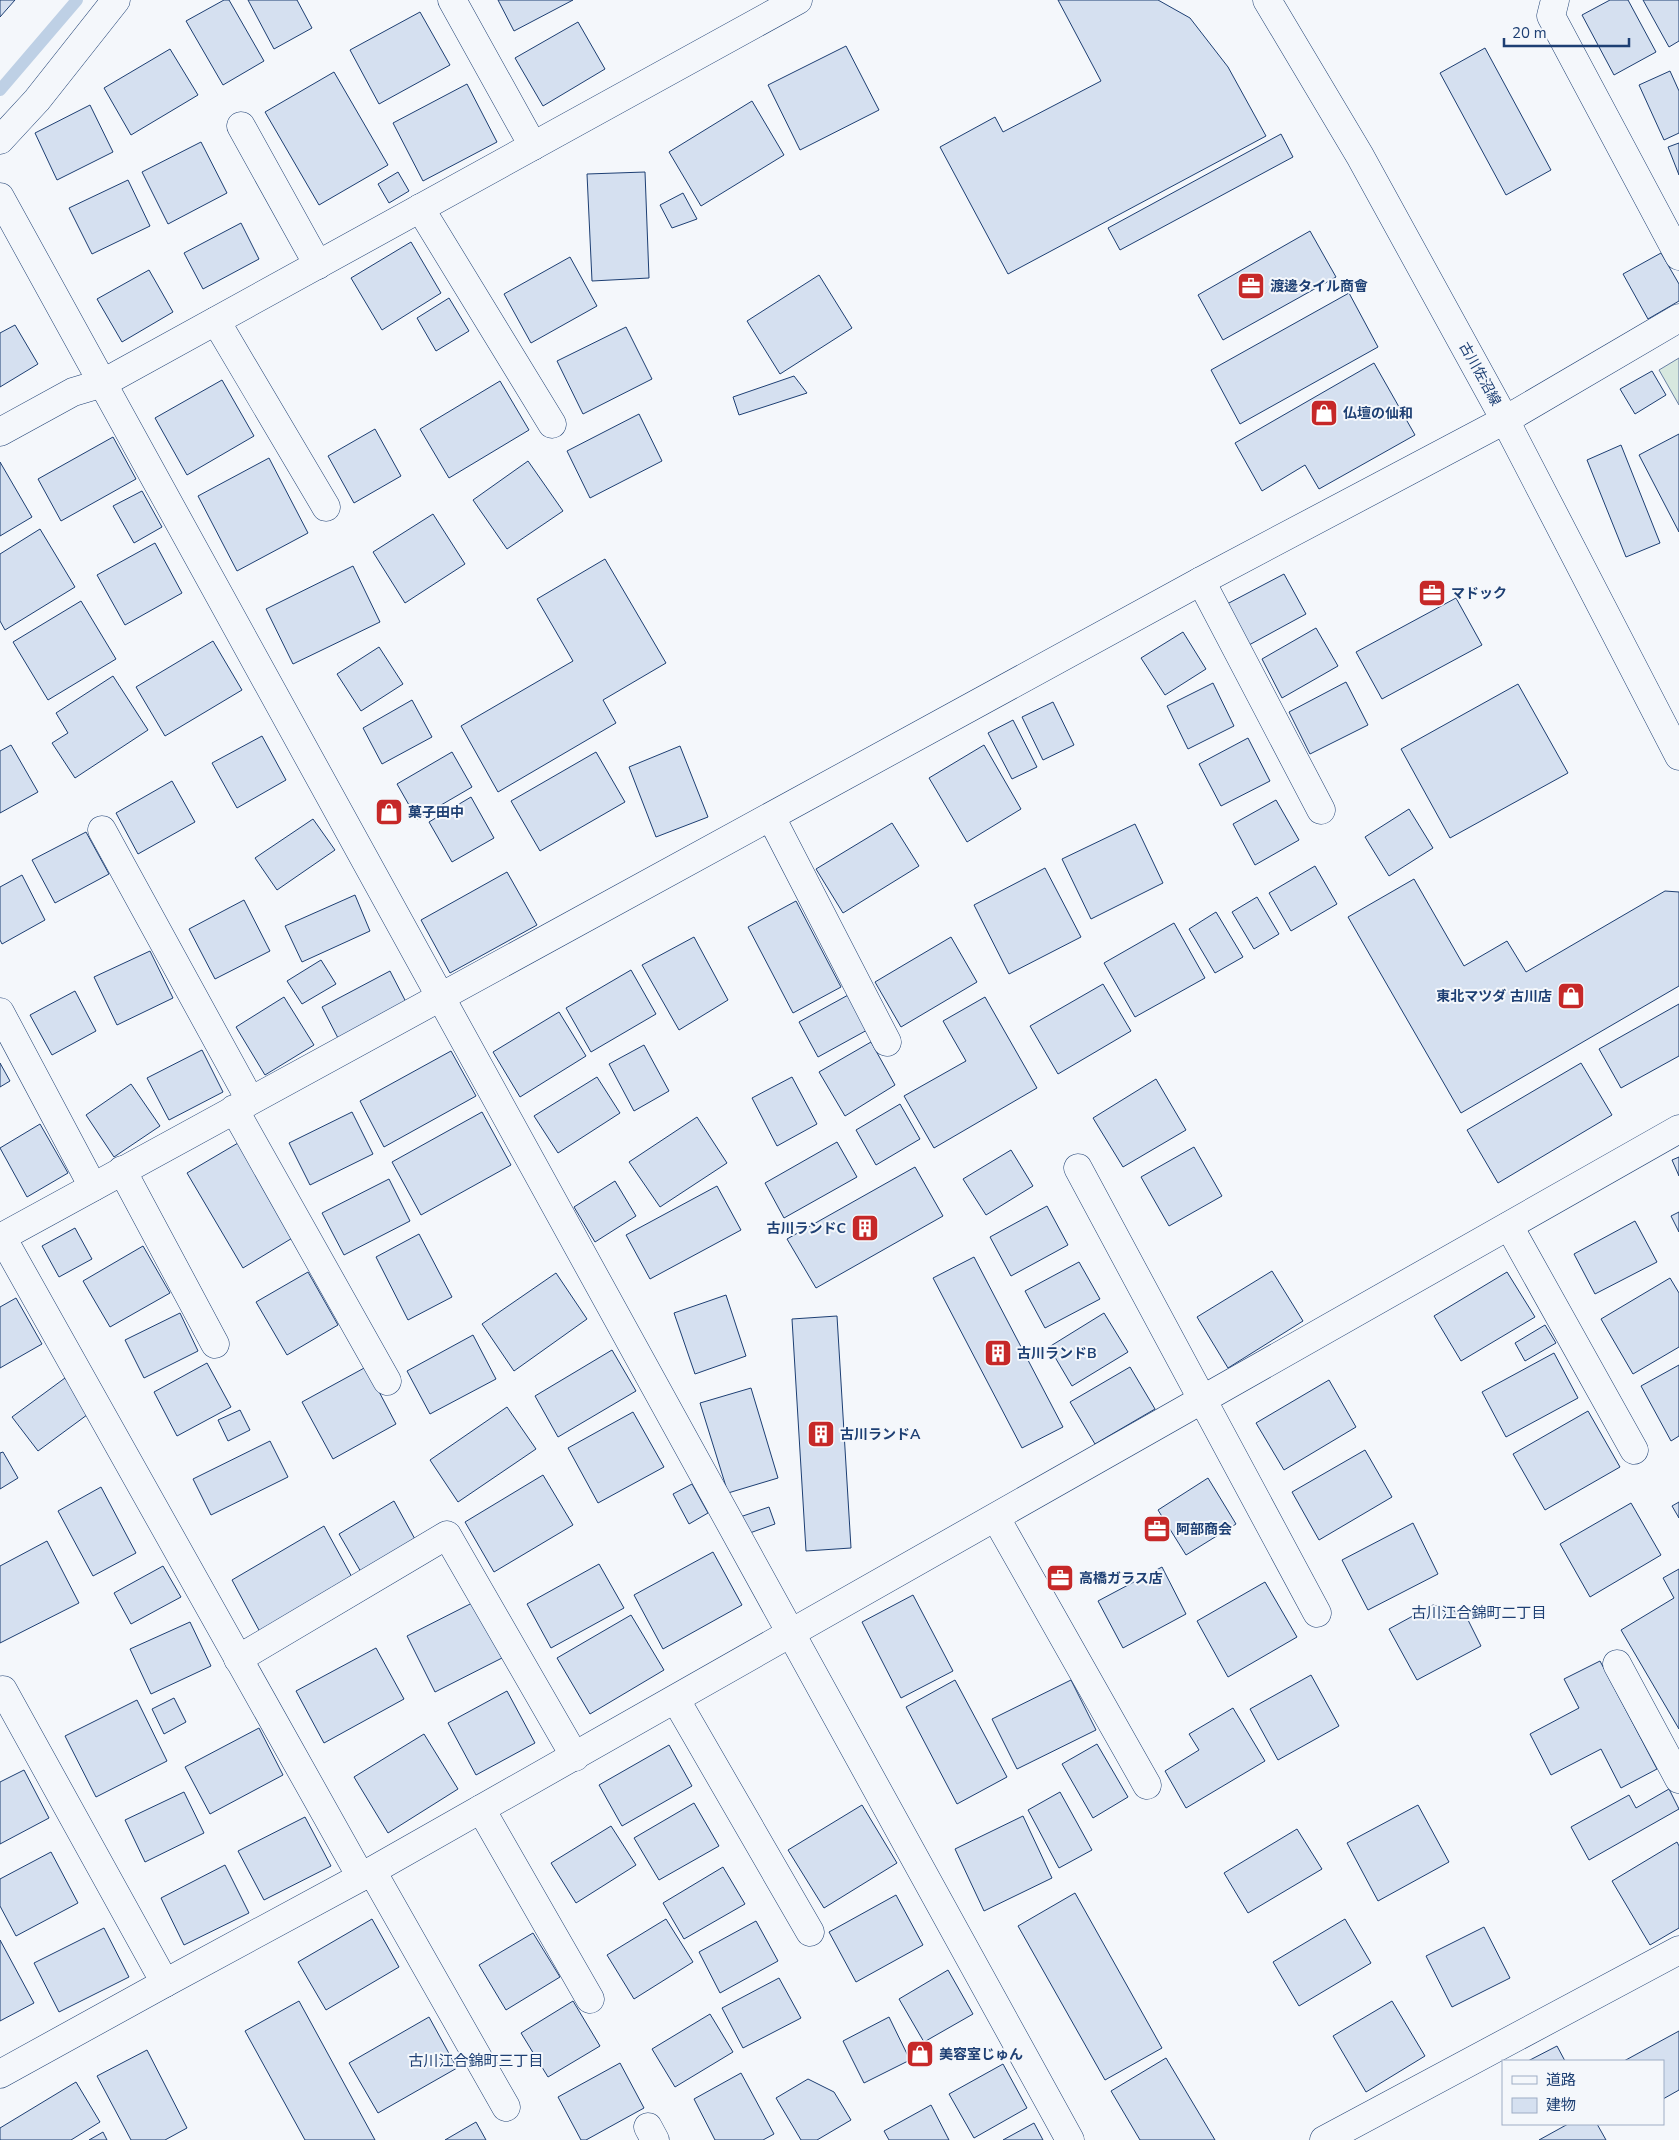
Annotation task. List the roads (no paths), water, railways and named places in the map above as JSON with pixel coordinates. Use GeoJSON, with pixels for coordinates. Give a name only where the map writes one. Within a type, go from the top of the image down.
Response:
{"type":"FeatureCollection","features":[{"type":"Feature","properties":{"kind":"street"},"geometry":{"type":"LineString","coordinates":[[0,140],[38,100],[116,0]]}},
{"type":"Feature","properties":{"kind":"street"},"geometry":{"type":"LineString","coordinates":[[452,0],[533,146]]}},
{"type":"Feature","properties":{"kind":"street"},"geometry":{"type":"LineString","coordinates":[[0,432],[74,392],[103,383],[798,0]]}},
{"type":"Feature","properties":{"kind":"street","name":"古川佐沼線"},"geometry":{"type":"LineString","coordinates":[[1267,0],[1360,156],[1504,420],[1679,756]]}},
{"type":"Feature","properties":{"kind":"street"},"geometry":{"type":"LineString","coordinates":[[1555,0],[1551,16],[1679,256]]}},
{"type":"Feature","properties":{"kind":"street"},"geometry":{"type":"LineString","coordinates":[[241,126],[318,265]]}},
{"type":"Feature","properties":{"kind":"street"},"geometry":{"type":"LineString","coordinates":[[0,197],[1070,2140]]}},
{"type":"Feature","properties":{"kind":"street"},"geometry":{"type":"LineString","coordinates":[[420,208],[552,424]]}},
{"type":"Feature","properties":{"kind":"street"},"geometry":{"type":"LineString","coordinates":[[506,2107],[238,1658],[1,1237],[440,999],[1201,581],[1504,420],[1679,318]]}},
{"type":"Feature","properties":{"kind":"street"},"geometry":{"type":"LineString","coordinates":[[216,321],[326,507]]}},
{"type":"Feature","properties":{"kind":"street"},"geometry":{"type":"LineString","coordinates":[[1201,581],[1321,810]]}},
{"type":"Feature","properties":{"kind":"street"},"geometry":{"type":"LineString","coordinates":[[771,817],[887,1042]]}},
{"type":"Feature","properties":{"kind":"street"},"geometry":{"type":"LineString","coordinates":[[102,830],[242,1105],[387,1381]]}},
{"type":"Feature","properties":{"kind":"street"},"geometry":{"type":"LineString","coordinates":[[0,1012],[93,1187]]}},
{"type":"Feature","properties":{"kind":"street"},"geometry":{"type":"LineString","coordinates":[[0,2074],[367,1874],[1679,1129]]}},
{"type":"Feature","properties":{"kind":"street"},"geometry":{"type":"LineString","coordinates":[[1078,1168],[1316,1613]]}},
{"type":"Feature","properties":{"kind":"street"},"geometry":{"type":"LineString","coordinates":[[122,1170],[215,1344]]}},
{"type":"Feature","properties":{"kind":"street"},"geometry":{"type":"LineString","coordinates":[[1509,1226],[1634,1450]]}},
{"type":"Feature","properties":{"kind":"street"},"geometry":{"type":"LineString","coordinates":[[996,1518],[1147,1785]]}},
{"type":"Feature","properties":{"kind":"street"},"geometry":{"type":"LineString","coordinates":[[238,1658],[447,1535],[574,1757]]}},
{"type":"Feature","properties":{"kind":"street"},"geometry":{"type":"LineString","coordinates":[[1617,1664],[1679,1779]]}},
{"type":"Feature","properties":{"kind":"street"},"geometry":{"type":"LineString","coordinates":[[3,1690],[165,1983]]}},
{"type":"Feature","properties":{"kind":"street"},"geometry":{"type":"LineString","coordinates":[[676,1700],[810,1932]]}},
{"type":"Feature","properties":{"kind":"street"},"geometry":{"type":"LineString","coordinates":[[481,1809],[590,1999]]}},
{"type":"Feature","properties":{"kind":"street"},"geometry":{"type":"LineString","coordinates":[[1330,2139],[1679,1950]]}},
{"type":"Feature","properties":{"kind":"waterway"},"geometry":{"type":"LineString","coordinates":[[0,90],[77,0]]}},
{"type":"Feature","properties":{"kind":"place","name":"渡邊タイル商會"},"geometry":{"type":"Point","coordinates":[1251,286]}},
{"type":"Feature","properties":{"kind":"place","name":"仏壇の仙和"},"geometry":{"type":"Point","coordinates":[1324,413]}},
{"type":"Feature","properties":{"kind":"place","name":"マドック"},"geometry":{"type":"Point","coordinates":[1432,593]}},
{"type":"Feature","properties":{"kind":"place","name":"菓子田中"},"geometry":{"type":"Point","coordinates":[389,812]}},
{"type":"Feature","properties":{"kind":"place","name":"東北マツダ 古川店"},"geometry":{"type":"Point","coordinates":[1571,996]}},
{"type":"Feature","properties":{"kind":"place","name":"古川ランドC"},"geometry":{"type":"Point","coordinates":[865,1228]}},
{"type":"Feature","properties":{"kind":"place","name":"古川ランドB"},"geometry":{"type":"Point","coordinates":[998,1353]}},
{"type":"Feature","properties":{"kind":"place","name":"古川ランドA"},"geometry":{"type":"Point","coordinates":[821,1434]}},
{"type":"Feature","properties":{"kind":"place","name":"阿部商会"},"geometry":{"type":"Point","coordinates":[1157,1529]}},
{"type":"Feature","properties":{"kind":"place","name":"高橋ガラス店"},"geometry":{"type":"Point","coordinates":[1060,1578]}},
{"type":"Feature","properties":{"kind":"place","name":"美容室じゅん"},"geometry":{"type":"Point","coordinates":[920,2054]}},
{"type":"Feature","properties":{"kind":"district","name":"古川江合錦町二丁目"},"geometry":{"type":"Point","coordinates":[1479,1613]}},
{"type":"Feature","properties":{"kind":"district","name":"古川江合錦町三丁目"},"geometry":{"type":"Point","coordinates":[476,2061]}}]}
